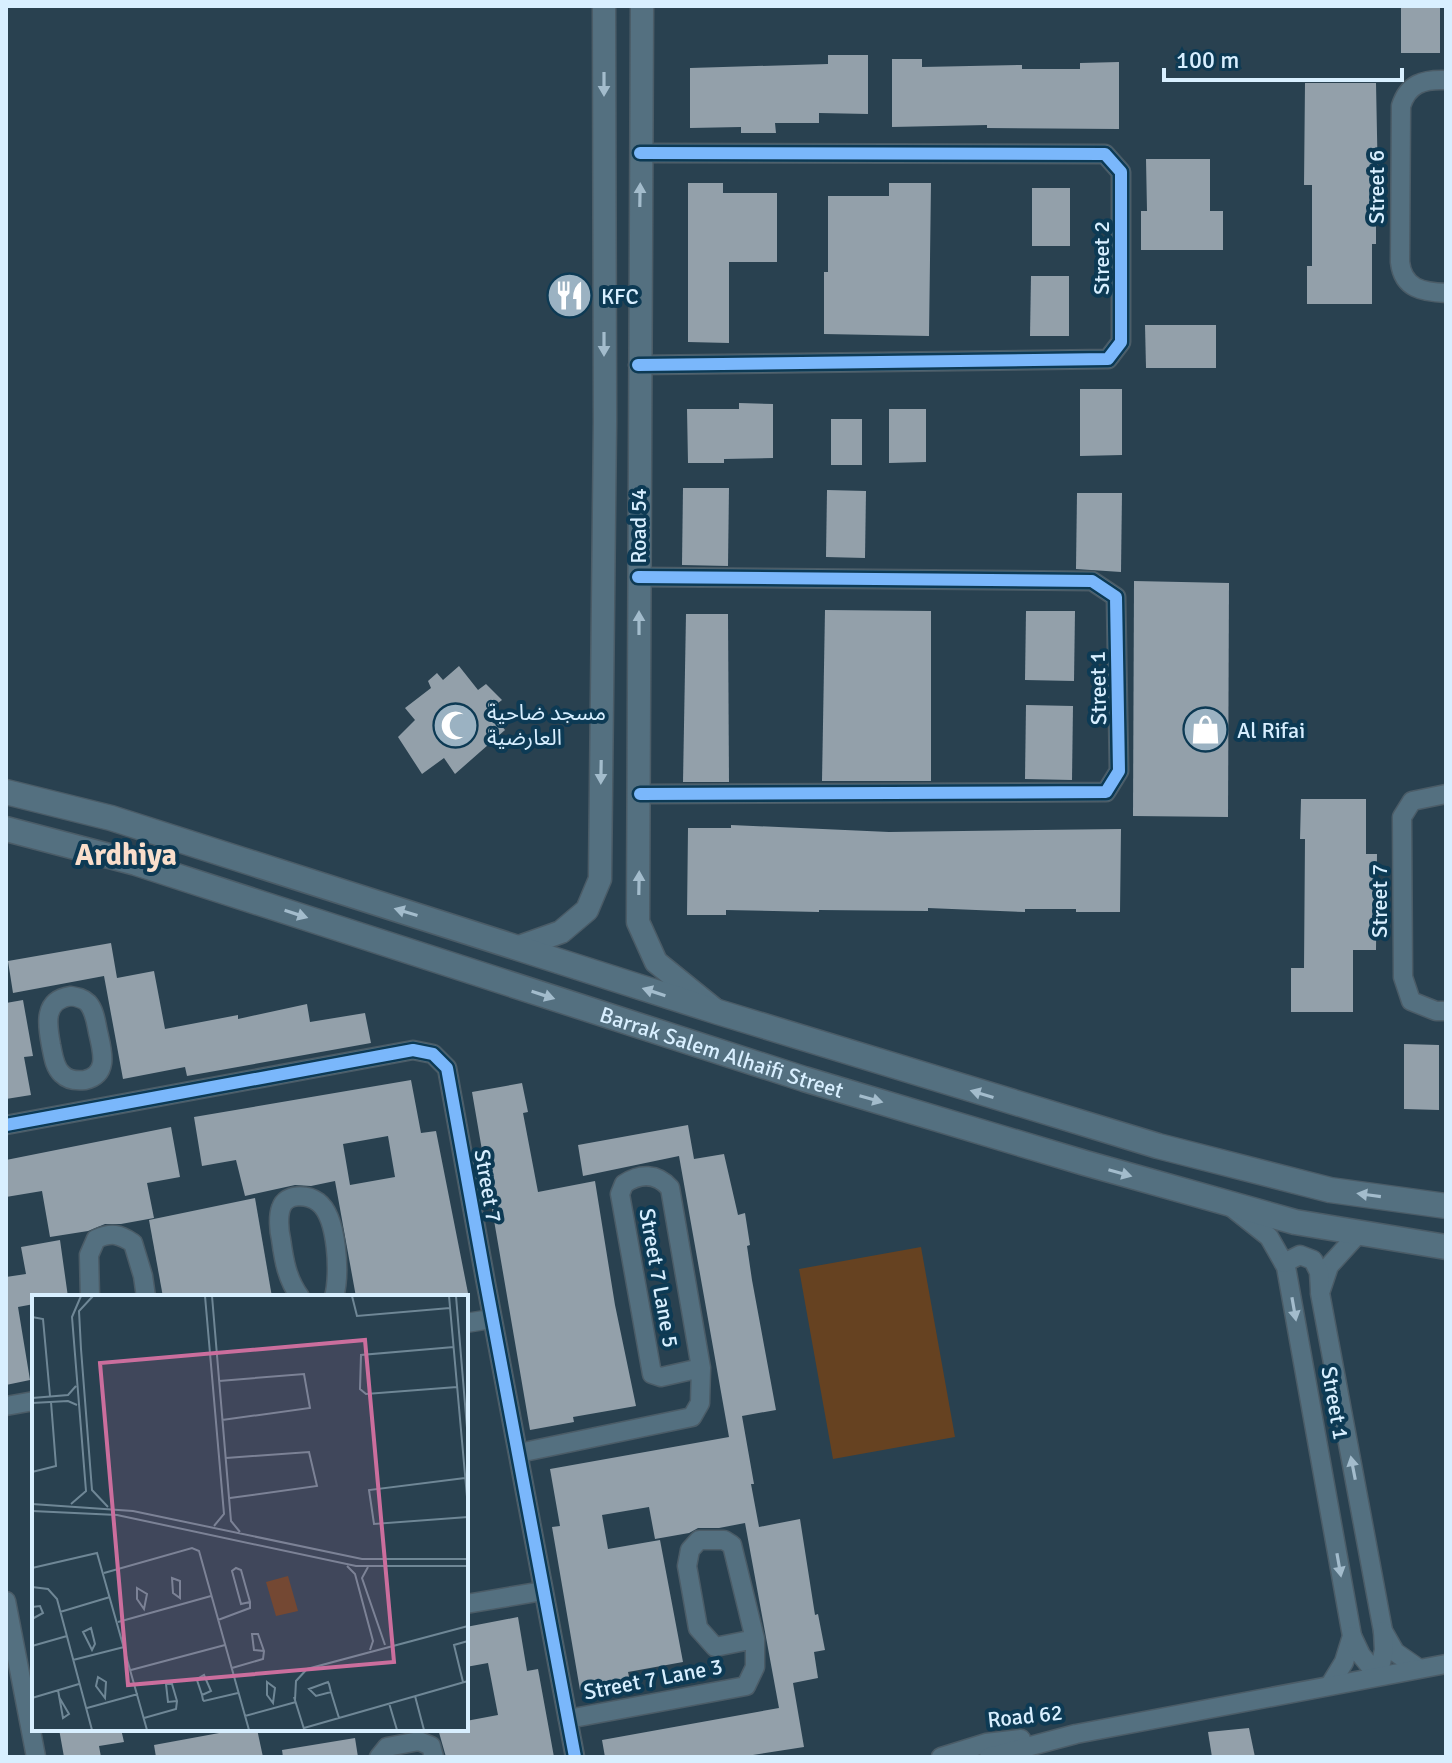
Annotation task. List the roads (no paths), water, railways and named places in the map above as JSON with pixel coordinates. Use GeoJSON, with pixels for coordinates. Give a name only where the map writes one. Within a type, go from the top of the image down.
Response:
{"type":"FeatureCollection","features":[{"type":"Feature","properties":{"kind":"main road","name":"Barrak Salem Alhaifi Street"},"geometry":{"type":"LineString","coordinates":[[6,792],[111,818],[718,1012],[1099,1129],[1330,1190],[1446,1206]]}},
{"type":"Feature","properties":{"kind":"main road","name":"Barrak Salem Alhaifi Street"},"geometry":{"type":"LineString","coordinates":[[6,829],[136,863],[804,1079],[1085,1163],[1295,1222],[1446,1247]]}},
{"type":"Feature","properties":{"kind":"main road"},"geometry":{"type":"LineString","coordinates":[[216,889],[226,886],[234,878],[234,857]]}},
{"type":"Feature","properties":{"kind":"main road"},"geometry":{"type":"LineString","coordinates":[[265,904],[261,894],[262,884],[275,869]]}},
{"type":"Feature","properties":{"kind":"main road"},"geometry":{"type":"LineString","coordinates":[[1025,1145],[1034,1139],[1039,1130],[1037,1111]]}},
{"type":"Feature","properties":{"kind":"main road"},"geometry":{"type":"LineString","coordinates":[[1085,1163],[1085,1143],[1099,1129]]}},
{"type":"Feature","properties":{"kind":"street","name":"Road 54"},"geometry":{"type":"LineString","coordinates":[[516,948],[561,932],[587,910],[600,879],[604,6]]}},
{"type":"Feature","properties":{"kind":"street","name":"Road 54"},"geometry":{"type":"LineString","coordinates":[[642,6],[638,365],[638,922],[656,962],[718,1012]]}},
{"type":"Feature","properties":{"kind":"street","name":"Street 6"},"geometry":{"type":"LineString","coordinates":[[1446,80],[1422,81],[1404,96],[1401,106],[1400,262],[1405,280],[1411,286],[1419,291],[1446,293]]}},
{"type":"Feature","properties":{"kind":"street","name":"Street 2"},"geometry":{"type":"LineString","coordinates":[[638,365],[1108,359],[1121,342],[1121,172],[1105,154],[640,153]]}},
{"type":"Feature","properties":{"kind":"street"},"geometry":{"type":"LineString","coordinates":[[604,231],[617,243],[626,243],[639,233]]}},
{"type":"Feature","properties":{"kind":"street"},"geometry":{"type":"LineString","coordinates":[[604,283],[617,270],[634,274],[639,282]]}},
{"type":"Feature","properties":{"kind":"street","name":"Street 1"},"geometry":{"type":"LineString","coordinates":[[638,577],[1092,581],[1116,597],[1119,771],[1106,792],[640,794]]}},
{"type":"Feature","properties":{"kind":"street"},"geometry":{"type":"LineString","coordinates":[[602,694],[615,706],[624,707],[639,698]]}},
{"type":"Feature","properties":{"kind":"street","name":"Street 7"},"geometry":{"type":"LineString","coordinates":[[1446,794],[1412,801],[1402,817],[1402,831],[1403,977],[1411,1001],[1436,1011],[1446,1011]]}},
{"type":"Feature","properties":{"kind":"street"},"geometry":{"type":"LineString","coordinates":[[64,997],[78,997],[89,1005],[104,1057],[96,1074],[83,1080],[68,1078],[56,1068],[47,1017],[52,1005],[64,997]]}},
{"type":"Feature","properties":{"kind":"street","name":"Street 7"},"geometry":{"type":"LineString","coordinates":[[6,1125],[413,1050],[433,1054],[447,1068],[491,1319],[575,1757]]}},
{"type":"Feature","properties":{"kind":"street"},"geometry":{"type":"LineString","coordinates":[[83,1080],[89,1110]]}},
{"type":"Feature","properties":{"kind":"street","name":"Street 7 Lane 5"},"geometry":{"type":"LineString","coordinates":[[519,1453],[692,1417],[700,1403],[701,1368],[670,1188],[653,1176],[642,1176],[624,1184],[620,1194],[652,1374],[661,1377],[701,1368]]}},
{"type":"Feature","properties":{"kind":"street"},"geometry":{"type":"LineString","coordinates":[[299,1295],[289,1280],[279,1230],[281,1208],[288,1198],[303,1195],[320,1203],[329,1222],[339,1269],[334,1295]]}},
{"type":"Feature","properties":{"kind":"street","name":"Street 1"},"geometry":{"type":"LineString","coordinates":[[1224,1202],[1269,1237],[1284,1263],[1352,1636],[1361,1655],[1378,1676]]}},
{"type":"Feature","properties":{"kind":"street"},"geometry":{"type":"LineString","coordinates":[[1320,1293],[1329,1266],[1359,1233]]}},
{"type":"Feature","properties":{"kind":"street"},"geometry":{"type":"LineString","coordinates":[[90,1295],[89,1255],[96,1239],[119,1234],[133,1243],[146,1295]]}},
{"type":"Feature","properties":{"kind":"street","name":"Street 1"},"geometry":{"type":"LineString","coordinates":[[1284,1263],[1300,1255],[1313,1260],[1319,1272],[1320,1293],[1383,1631],[1384,1650],[1378,1676]]}},
{"type":"Feature","properties":{"kind":"street"},"geometry":{"type":"LineString","coordinates":[[468,1323],[491,1319]]}},
{"type":"Feature","properties":{"kind":"street"},"geometry":{"type":"LineString","coordinates":[[6,1406],[32,1401]]}},
{"type":"Feature","properties":{"kind":"street","name":"Street 7 Lane 3"},"geometry":{"type":"LineString","coordinates":[[568,1719],[746,1686],[755,1667],[755,1639],[732,1545],[724,1540],[699,1540],[690,1550],[687,1566],[698,1628],[715,1647],[755,1639]]}},
{"type":"Feature","properties":{"kind":"street"},"geometry":{"type":"LineString","coordinates":[[468,1604],[543,1591]]}},
{"type":"Feature","properties":{"kind":"street"},"geometry":{"type":"LineString","coordinates":[[6,1601],[27,1679],[32,1722]]}},
{"type":"Feature","properties":{"kind":"street","name":"Street 1"},"geometry":{"type":"LineString","coordinates":[[1383,1631],[1395,1652],[1418,1668]]}},
{"type":"Feature","properties":{"kind":"street"},"geometry":{"type":"LineString","coordinates":[[1330,1685],[1344,1662],[1352,1636]]}},
{"type":"Feature","properties":{"kind":"street"},"geometry":{"type":"LineString","coordinates":[[1076,1734],[1446,1664]]}},
{"type":"Feature","properties":{"kind":"street"},"geometry":{"type":"LineString","coordinates":[[33,1731],[36,1757]]}},
{"type":"Feature","properties":{"kind":"street","name":"Road 62"},"geometry":{"type":"LineString","coordinates":[[941,1757],[986,1743],[1076,1734]]}},
{"type":"Feature","properties":{"kind":"street","name":"Road 62"},"geometry":{"type":"LineString","coordinates":[[989,1757],[1076,1734]]}},
{"type":"Feature","properties":{"kind":"street"},"geometry":{"type":"LineString","coordinates":[[379,1757],[387,1747],[419,1741],[431,1746],[434,1757]]}},
{"type":"Feature","properties":{"kind":"place","name":"KFC"},"geometry":{"type":"Point","coordinates":[570,296]}},
{"type":"Feature","properties":{"kind":"place","name":"مسجد ضاحية العارضية"},"geometry":{"type":"Point","coordinates":[456,725]}},
{"type":"Feature","properties":{"kind":"place","name":"Al Rifai"},"geometry":{"type":"Point","coordinates":[1206,730]}},
{"type":"Feature","properties":{"kind":"district","name":"Ardhiya"},"geometry":{"type":"Point","coordinates":[126,855]}}]}
